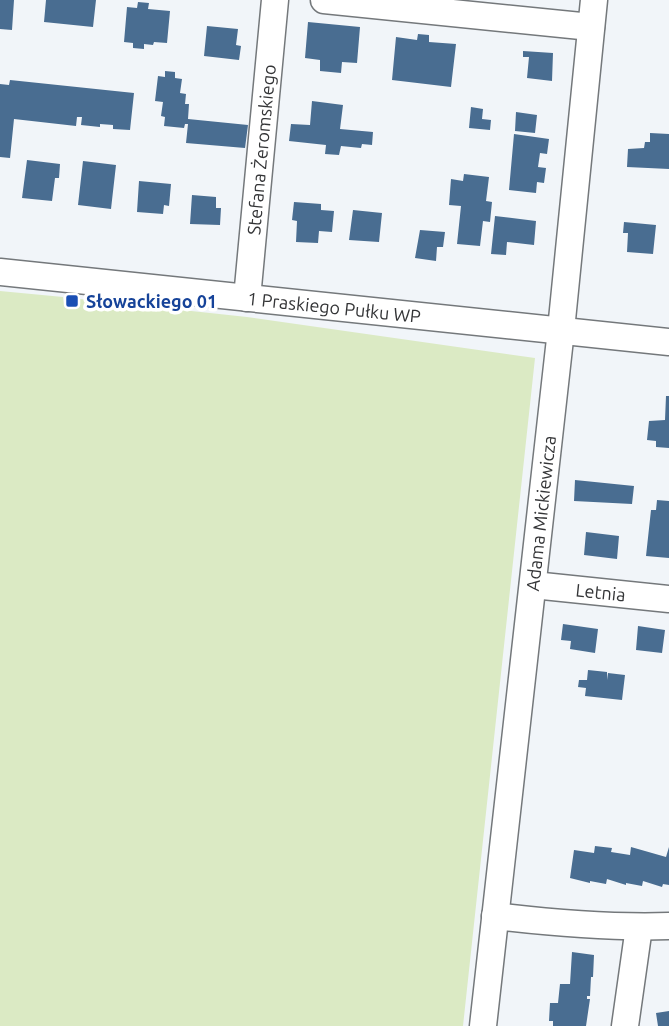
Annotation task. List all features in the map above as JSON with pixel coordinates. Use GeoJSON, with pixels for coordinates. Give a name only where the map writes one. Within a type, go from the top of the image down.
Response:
{"type":"FeatureCollection","features":[{"type":"Feature","properties":{"kind":"street","name":"Stefana Żeromskiego"},"geometry":{"type":"LineString","coordinates":[[247,298],[275,0]]}},
{"type":"Feature","properties":{"kind":"street"},"geometry":{"type":"LineString","coordinates":[[324,0],[592,27]]}},
{"type":"Feature","properties":{"kind":"street","name":"Adama Mickiewicza"},"geometry":{"type":"LineString","coordinates":[[483,1026],[561,330],[594,0]]}},
{"type":"Feature","properties":{"kind":"street","name":"1 Praskiego Pułku WP"},"geometry":{"type":"LineString","coordinates":[[0,272],[669,342]]}},
{"type":"Feature","properties":{"kind":"street","name":"Letnia"},"geometry":{"type":"LineString","coordinates":[[533,585],[669,600]]}},
{"type":"Feature","properties":{"kind":"street"},"geometry":{"type":"LineString","coordinates":[[495,916],[560,923],[669,926]]}},
{"type":"Feature","properties":{"kind":"street"},"geometry":{"type":"LineString","coordinates":[[625,1026],[639,927]]}},
{"type":"Feature","properties":{"kind":"green space"},"geometry":{"type":"Polygon","coordinates":[[[0,291],[63,297],[64,303],[80,305],[80,299],[247,317],[535,358],[463,1026],[0,1026],[0,291]]]}},
{"type":"Feature","properties":{"kind":"building"},"geometry":{"type":"Polygon","coordinates":[[[0,0],[14,0],[12,30],[0,29],[0,0]]]}},
{"type":"Feature","properties":{"kind":"building"},"geometry":{"type":"Polygon","coordinates":[[[46,0],[96,0],[93,27],[44,22],[46,0]]]}},
{"type":"Feature","properties":{"kind":"building"},"geometry":{"type":"Polygon","coordinates":[[[138,2],[149,3],[148,9],[170,11],[167,43],[144,44],[144,49],[133,48],[133,43],[124,42],[127,7],[137,8],[138,2]]]}},
{"type":"Feature","properties":{"kind":"building"},"geometry":{"type":"Polygon","coordinates":[[[308,22],[360,27],[357,63],[342,62],[341,73],[320,71],[320,60],[305,58],[308,22]]]}},
{"type":"Feature","properties":{"kind":"building"},"geometry":{"type":"Polygon","coordinates":[[[207,26],[238,29],[236,45],[241,46],[239,60],[204,56],[207,26]]]}},
{"type":"Feature","properties":{"kind":"building"},"geometry":{"type":"Polygon","coordinates":[[[418,34],[429,35],[429,42],[456,44],[451,87],[392,80],[396,37],[417,40],[418,34]]]}},
{"type":"Feature","properties":{"kind":"building"},"geometry":{"type":"Polygon","coordinates":[[[523,51],[553,53],[552,81],[527,78],[529,57],[523,57],[523,51]]]}},
{"type":"Feature","properties":{"kind":"building"},"geometry":{"type":"Polygon","coordinates":[[[165,71],[175,72],[175,78],[182,79],[180,93],[186,94],[185,104],[189,104],[188,119],[248,125],[245,148],[186,143],[188,124],[185,124],[184,128],[164,126],[165,117],[161,116],[163,102],[155,101],[158,76],[165,77],[165,71]]]}},
{"type":"Feature","properties":{"kind":"building"},"geometry":{"type":"Polygon","coordinates":[[[10,80],[134,93],[130,130],[113,129],[113,125],[81,125],[82,117],[77,117],[76,126],[14,119],[10,158],[0,157],[0,84],[9,85],[10,80]]]}},
{"type":"Feature","properties":{"kind":"building"},"geometry":{"type":"Polygon","coordinates":[[[312,101],[343,105],[340,129],[373,132],[372,145],[362,144],[361,148],[341,146],[339,155],[325,154],[326,145],[289,141],[291,124],[310,125],[312,101]]]}},
{"type":"Feature","properties":{"kind":"building"},"geometry":{"type":"Polygon","coordinates":[[[471,107],[483,109],[482,119],[491,120],[490,130],[469,128],[471,107]]]}},
{"type":"Feature","properties":{"kind":"building"},"geometry":{"type":"Polygon","coordinates":[[[516,112],[537,115],[535,133],[515,131],[516,112]]]}},
{"type":"Feature","properties":{"kind":"building"},"geometry":{"type":"Polygon","coordinates":[[[650,133],[669,134],[669,169],[627,167],[628,149],[644,148],[645,142],[650,142],[650,133]]]}},
{"type":"Feature","properties":{"kind":"building"},"geometry":{"type":"Polygon","coordinates":[[[514,134],[549,139],[547,154],[540,153],[538,167],[546,168],[544,183],[537,182],[536,193],[509,190],[514,134]]]}},
{"type":"Feature","properties":{"kind":"building"},"geometry":{"type":"Polygon","coordinates":[[[27,160],[60,164],[52,201],[22,198],[27,160]]]}},
{"type":"Feature","properties":{"kind":"building"},"geometry":{"type":"Polygon","coordinates":[[[83,161],[116,165],[111,209],[78,205],[83,161]]]}},
{"type":"Feature","properties":{"kind":"building"},"geometry":{"type":"Polygon","coordinates":[[[464,174],[489,177],[486,201],[492,202],[490,222],[483,221],[480,246],[457,244],[461,206],[449,205],[451,179],[463,181],[464,174]]]}},
{"type":"Feature","properties":{"kind":"building"},"geometry":{"type":"Polygon","coordinates":[[[139,181],[171,184],[169,206],[164,205],[163,214],[137,212],[139,181]]]}},
{"type":"Feature","properties":{"kind":"building"},"geometry":{"type":"Polygon","coordinates":[[[192,195],[216,197],[216,208],[221,208],[220,225],[190,224],[192,195]]]}},
{"type":"Feature","properties":{"kind":"building"},"geometry":{"type":"Polygon","coordinates":[[[294,202],[321,204],[321,210],[334,211],[332,232],[319,231],[318,243],[296,242],[297,221],[292,220],[294,202]]]}},
{"type":"Feature","properties":{"kind":"building"},"geometry":{"type":"Polygon","coordinates":[[[353,210],[382,213],[379,242],[349,240],[353,210]]]}},
{"type":"Feature","properties":{"kind":"building"},"geometry":{"type":"Polygon","coordinates":[[[495,216],[536,221],[534,245],[507,242],[506,255],[491,254],[495,216]]]}},
{"type":"Feature","properties":{"kind":"building"},"geometry":{"type":"Polygon","coordinates":[[[624,222],[656,225],[653,254],[627,252],[628,233],[623,233],[624,222]]]}},
{"type":"Feature","properties":{"kind":"building"},"geometry":{"type":"Polygon","coordinates":[[[420,230],[445,232],[443,247],[437,247],[436,261],[415,258],[420,230]]]}},
{"type":"Feature","properties":{"kind":"building"},"geometry":{"type":"Polygon","coordinates":[[[666,396],[669,396],[669,448],[656,447],[656,441],[647,440],[649,421],[665,420],[666,396]]]}},
{"type":"Feature","properties":{"kind":"building"},"geometry":{"type":"Polygon","coordinates":[[[575,480],[634,486],[632,504],[574,501],[575,480]]]}},
{"type":"Feature","properties":{"kind":"building"},"geometry":{"type":"Polygon","coordinates":[[[657,500],[669,501],[669,558],[646,556],[651,510],[656,510],[657,500]]]}},
{"type":"Feature","properties":{"kind":"building"},"geometry":{"type":"Polygon","coordinates":[[[586,532],[619,536],[617,559],[584,555],[586,532]]]}},
{"type":"Feature","properties":{"kind":"building"},"geometry":{"type":"Polygon","coordinates":[[[563,624],[598,629],[595,653],[570,649],[571,641],[561,640],[563,624]]]}},
{"type":"Feature","properties":{"kind":"building"},"geometry":{"type":"Polygon","coordinates":[[[638,626],[665,630],[662,653],[636,650],[638,626]]]}},
{"type":"Feature","properties":{"kind":"building"},"geometry":{"type":"Polygon","coordinates":[[[588,670],[607,672],[607,680],[608,673],[625,675],[622,700],[585,696],[586,688],[578,687],[579,680],[587,680],[588,670]]]}},
{"type":"Feature","properties":{"kind":"building"},"geometry":{"type":"Polygon","coordinates":[[[595,846],[612,848],[611,852],[630,855],[631,847],[666,857],[669,847],[669,885],[663,884],[662,887],[643,881],[642,886],[626,885],[607,879],[606,884],[590,883],[570,878],[574,850],[594,853],[595,846]]]}},
{"type":"Feature","properties":{"kind":"building"},"geometry":{"type":"Polygon","coordinates":[[[572,952],[594,955],[590,996],[587,996],[587,999],[590,999],[586,1026],[553,1026],[553,1021],[549,1021],[550,1003],[558,1003],[560,984],[570,984],[572,952]]]}},
{"type":"Feature","properties":{"kind":"building"},"geometry":{"type":"Polygon","coordinates":[[[669,1011],[669,1026],[658,1026],[656,1013],[669,1011]]]}},
{"type":"Feature","properties":{"kind":"place","name":"Słowackiego 01"},"geometry":{"type":"Point","coordinates":[72,301]}}]}
